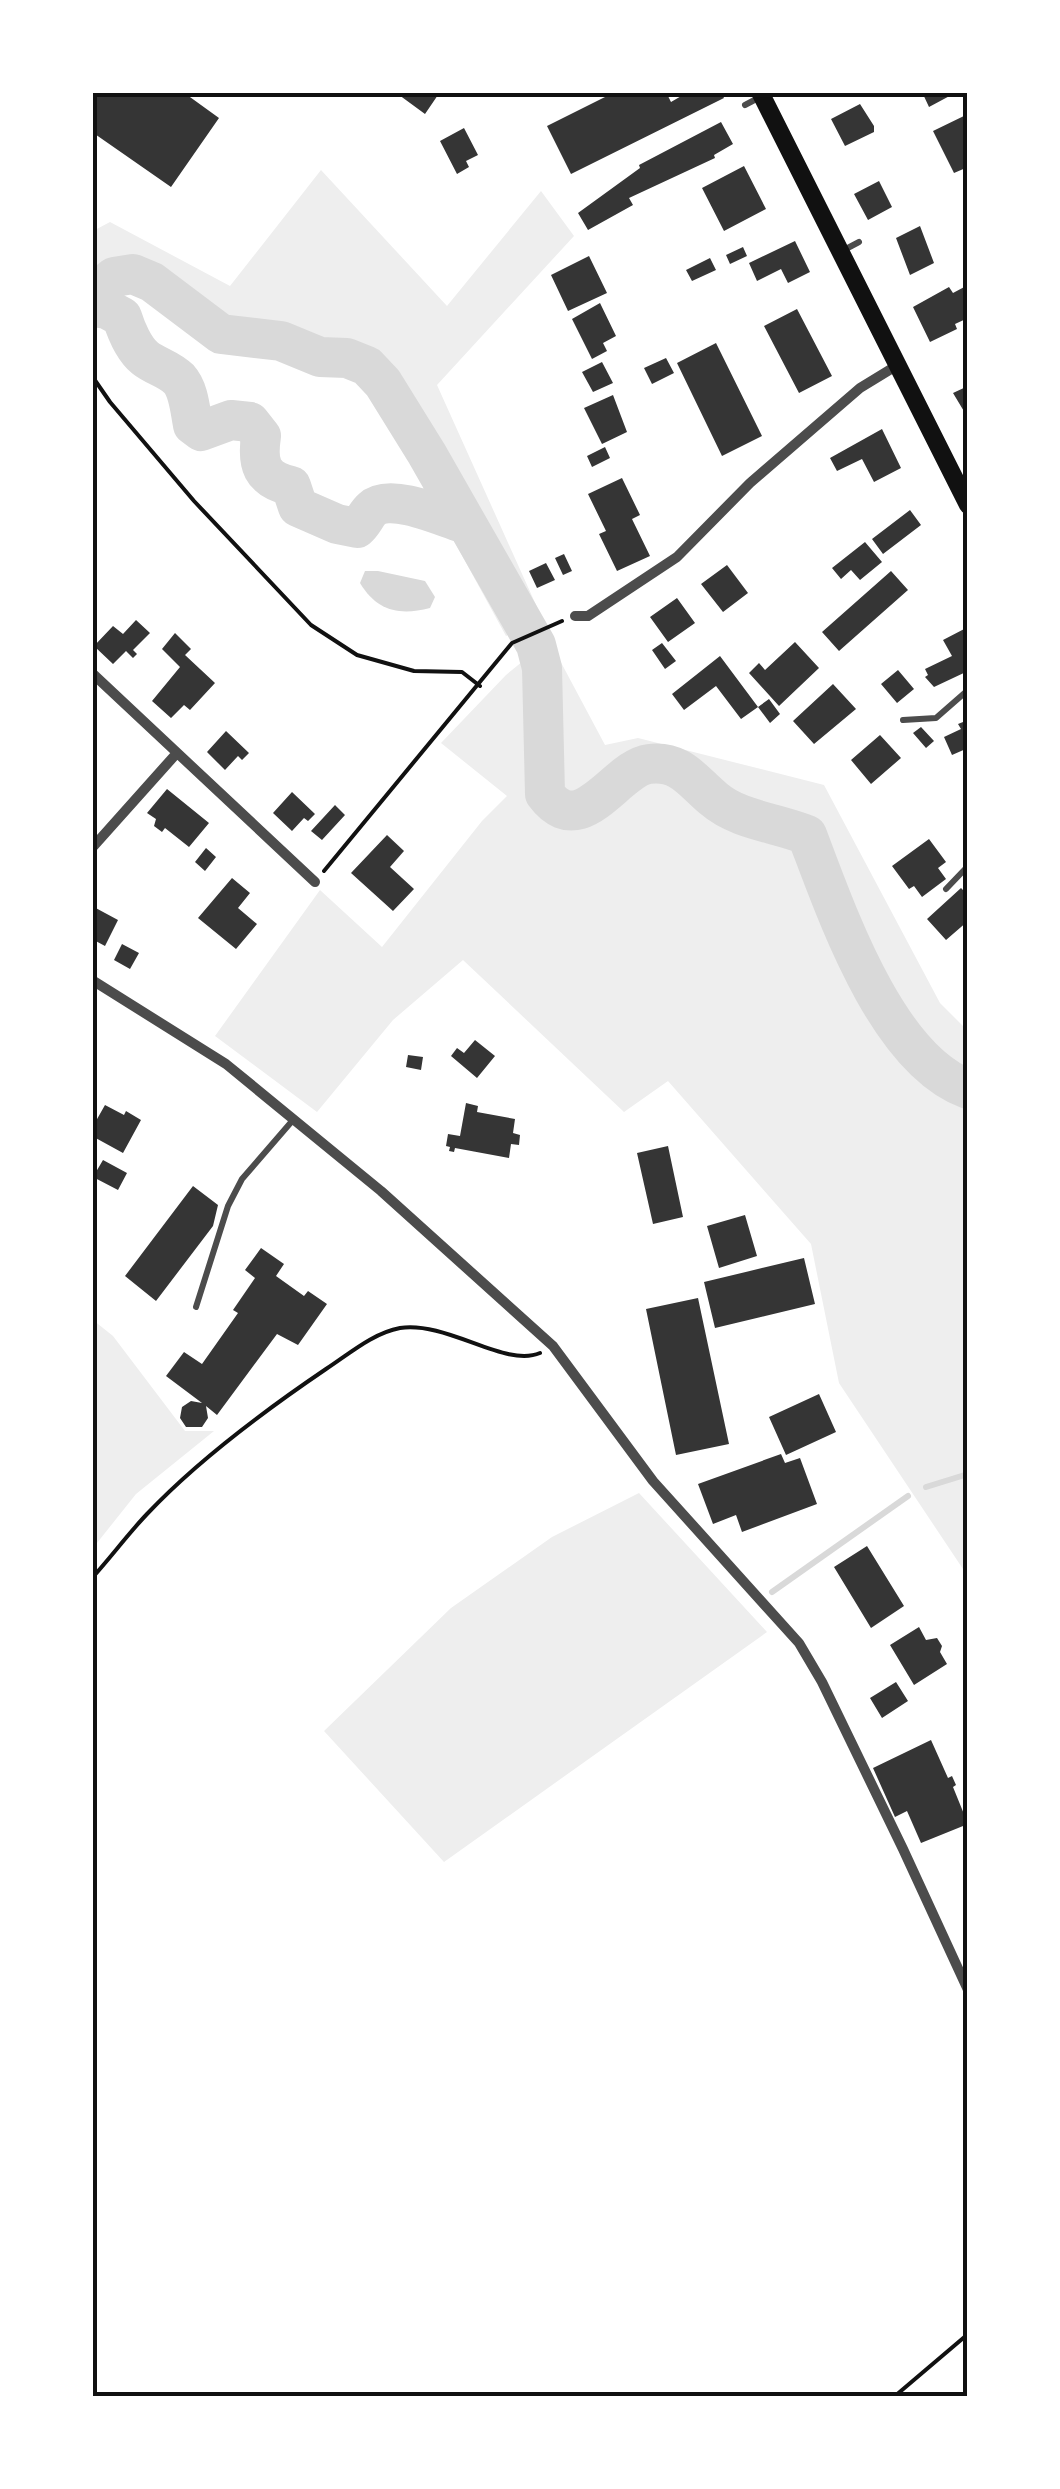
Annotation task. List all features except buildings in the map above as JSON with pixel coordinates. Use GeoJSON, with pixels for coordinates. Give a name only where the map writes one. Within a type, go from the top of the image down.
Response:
{"type":"FeatureCollection","features":[{"type":"Feature","properties":{"kind":"main road"},"geometry":{"type":"LineString","coordinates":[[756,98],[896,366],[960,472],[968,505]]}},
{"type":"Feature","properties":{"kind":"street"},"geometry":{"type":"LineString","coordinates":[[575,616],[588,616],[677,557],[750,483],[860,388],[896,366]]}},
{"type":"Feature","properties":{"kind":"street"},"geometry":{"type":"LineString","coordinates":[[92,674],[315,882]]}},
{"type":"Feature","properties":{"kind":"street"},"geometry":{"type":"LineString","coordinates":[[92,848],[176,754]]}},
{"type":"Feature","properties":{"kind":"street"},"geometry":{"type":"LineString","coordinates":[[92,980],[226,1064],[381,1191],[553,1346],[653,1481],[799,1643],[879,1799],[968,1990]]}},
{"type":"Feature","properties":{"kind":"lane"},"geometry":{"type":"LineString","coordinates":[[839,253],[859,242]]}},
{"type":"Feature","properties":{"kind":"lane"},"geometry":{"type":"LineString","coordinates":[[903,720],[936,718],[968,690]]}},
{"type":"Feature","properties":{"kind":"lane"},"geometry":{"type":"LineString","coordinates":[[946,889],[968,866]]}},
{"type":"Feature","properties":{"kind":"lane"},"geometry":{"type":"LineString","coordinates":[[196,1308],[228,1206],[242,1179],[293,1120]]}},
{"type":"Feature","properties":{"kind":"path"},"geometry":{"type":"LineString","coordinates":[[92,376],[194,501],[311,626],[357,655],[414,671],[462,672],[480,686]]}},
{"type":"Feature","properties":{"kind":"path"},"geometry":{"type":"LineString","coordinates":[[315,882],[512,644],[575,616]]}},
{"type":"Feature","properties":{"kind":"path"},"geometry":{"type":"LineString","coordinates":[[92,1578],[149,1512],[224,1446],[370,1340],[397,1328],[417,1327],[436,1329],[514,1357],[528,1358],[553,1346]]}},
{"type":"Feature","properties":{"kind":"path"},"geometry":{"type":"LineString","coordinates":[[895,2396],[968,2334]]}},
{"type":"Feature","properties":{"kind":"shaded area"},"geometry":{"type":"Polygon","coordinates":[[[321,170],[447,306],[541,191],[574,236],[437,385],[541,616],[506,636],[369,385],[306,351],[208,325],[128,273],[93,301],[93,231],[110,222],[230,286],[321,170]]]}},
{"type":"Feature","properties":{"kind":"shaded area"},"geometry":{"type":"Polygon","coordinates":[[[365,571],[425,581],[435,597],[430,608],[399,611],[381,605],[360,583],[365,571]]]}},
{"type":"Feature","properties":{"kind":"shaded area"},"geometry":{"type":"Polygon","coordinates":[[[549,640],[605,745],[638,738],[824,785],[940,1003],[967,1030],[967,1575],[839,1383],[811,1244],[668,1081],[624,1112],[463,960],[393,1020],[317,1112],[215,1036],[320,890],[382,947],[482,821],[507,796],[441,743],[506,675],[549,640]]]}},
{"type":"Feature","properties":{"kind":"shaded area"},"geometry":{"type":"Polygon","coordinates":[[[93,1320],[113,1336],[185,1431],[214,1431],[136,1494],[93,1548],[93,1320]]]}},
{"type":"Feature","properties":{"kind":"shaded area"},"geometry":{"type":"Polygon","coordinates":[[[639,1493],[767,1632],[444,1862],[324,1731],[451,1608],[552,1537],[639,1493]]]}},
{"type":"Feature","properties":{"kind":"waterway"},"geometry":{"type":"LineString","coordinates":[[92,295],[114,277],[133,274],[152,282],[221,334],[281,341],[320,357],[347,358],[367,366],[383,383],[427,454],[536,645],[542,668],[545,794],[558,807],[572,811],[598,799],[637,768],[670,765],[735,812],[807,835],[849,941],[889,1015],[912,1047],[939,1073],[968,1089]]}},
{"type":"Feature","properties":{"kind":"waterway"},"geometry":{"type":"LineString","coordinates":[[92,307],[122,317],[141,354],[179,379],[187,394],[193,425],[201,431],[231,420],[250,422],[261,436],[263,469],[273,479],[291,486],[298,507],[357,528],[372,509],[391,503],[465,524]]}},
{"type":"Feature","properties":{"kind":"waterway"},"geometry":{"type":"LineString","coordinates":[[926,1487],[968,1474]]}},
{"type":"Feature","properties":{"kind":"waterway"},"geometry":{"type":"LineString","coordinates":[[772,1592],[908,1496]]}}]}
